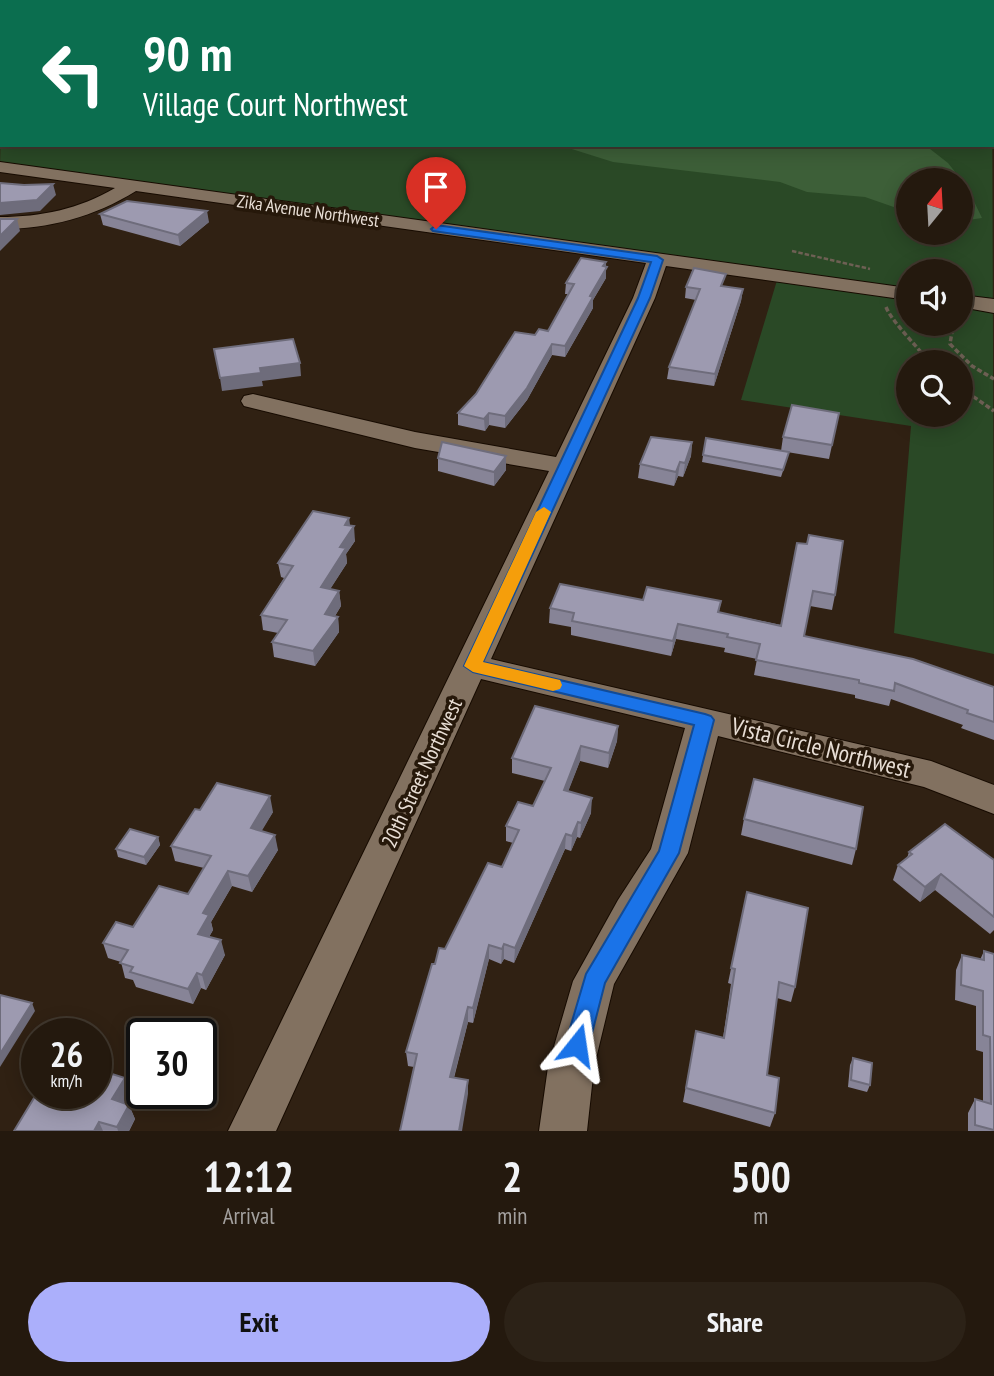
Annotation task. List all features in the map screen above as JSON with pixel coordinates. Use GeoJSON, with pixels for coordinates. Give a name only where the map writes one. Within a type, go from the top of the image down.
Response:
{"type":"FeatureCollection","features":[{"type":"Feature","properties":{"kind":"street","name":"Zika Avenue Northwest"},"geometry":{"type":"LineString","coordinates":[[0,167],[896,292]]}},
{"type":"Feature","properties":{"kind":"street"},"geometry":{"type":"LineString","coordinates":[[0,223],[52,219],[86,210],[132,186]]}},
{"type":"Feature","properties":{"kind":"street","name":"20th Street Northwest"},"geometry":{"type":"LineString","coordinates":[[252,1131],[473,666],[644,298],[657,260]]}},
{"type":"Feature","properties":{"kind":"street"},"geometry":{"type":"LineString","coordinates":[[973,303],[994,306]]}},
{"type":"Feature","properties":{"kind":"street"},"geometry":{"type":"LineString","coordinates":[[253,401],[404,438],[564,466]]}},
{"type":"Feature","properties":{"kind":"street"},"geometry":{"type":"LineString","coordinates":[[473,666],[705,720]]}},
{"type":"Feature","properties":{"kind":"street","name":"Vista Circle Northwest"},"geometry":{"type":"LineString","coordinates":[[564,1131],[571,1067],[594,981],[668,853],[705,720],[930,775],[994,800]]}},
{"type":"Feature","properties":{"kind":"path"},"geometry":{"type":"LineString","coordinates":[[951,336],[950,344],[972,366],[994,379]]}},
{"type":"Feature","properties":{"kind":"path"},"geometry":{"type":"LineString","coordinates":[[973,396],[994,411]]}},
{"type":"Feature","properties":{"kind":"green space"},"geometry":{"type":"Polygon","coordinates":[[[0,147],[992,147],[994,654],[894,633],[911,427],[973,427],[973,350],[896,350],[896,424],[741,400],[778,277],[0,167],[0,147]]]}},
{"type":"Feature","properties":{"kind":"green space"},"geometry":{"type":"Polygon","coordinates":[[[565,147],[928,147],[952,168],[896,168],[896,208],[865,197],[807,192],[780,182],[613,162],[565,147]]]}},
{"type":"Feature","properties":{"kind":"green space"},"geometry":{"type":"Polygon","coordinates":[[[973,199],[982,218],[973,219],[973,199]]]}},
{"type":"Feature","properties":{"kind":"building"},"geometry":{"type":"Polygon","coordinates":[[[0,183],[53,184],[37,200],[0,203],[0,183]]]}},
{"type":"Feature","properties":{"kind":"building"},"geometry":{"type":"Polygon","coordinates":[[[127,201],[207,211],[178,235],[100,214],[127,201]]]}},
{"type":"Feature","properties":{"kind":"building"},"geometry":{"type":"Polygon","coordinates":[[[0,219],[17,219],[0,236],[0,219]]]}},
{"type":"Feature","properties":{"kind":"building"},"geometry":{"type":"Polygon","coordinates":[[[581,258],[606,262],[603,266],[607,267],[565,346],[552,344],[527,388],[505,416],[489,413],[484,419],[458,413],[476,394],[515,332],[535,335],[539,329],[548,331],[574,284],[566,283],[581,258]]]}},
{"type":"Feature","properties":{"kind":"building"},"geometry":{"type":"Polygon","coordinates":[[[694,268],[726,274],[721,286],[743,289],[715,374],[669,367],[700,289],[686,287],[694,268]]]}},
{"type":"Feature","properties":{"kind":"building"},"geometry":{"type":"Polygon","coordinates":[[[293,339],[300,363],[260,368],[261,373],[220,378],[214,349],[293,339]]]}},
{"type":"Feature","properties":{"kind":"building"},"geometry":{"type":"Polygon","coordinates":[[[792,405],[839,413],[832,445],[783,437],[792,405]]]}},
{"type":"Feature","properties":{"kind":"building"},"geometry":{"type":"Polygon","coordinates":[[[651,437],[692,442],[685,463],[680,462],[676,472],[640,464],[651,437]]]}},
{"type":"Feature","properties":{"kind":"building"},"geometry":{"type":"Polygon","coordinates":[[[706,438],[789,452],[783,470],[703,455],[706,438]]]}},
{"type":"Feature","properties":{"kind":"building"},"geometry":{"type":"Polygon","coordinates":[[[442,442],[506,456],[494,472],[438,458],[442,442]]]}},
{"type":"Feature","properties":{"kind":"building"},"geometry":{"type":"Polygon","coordinates":[[[313,511],[349,518],[345,525],[354,526],[340,547],[346,548],[321,587],[339,591],[325,614],[338,617],[313,651],[272,642],[287,620],[261,615],[293,566],[278,563],[313,511]]]}},
{"type":"Feature","properties":{"kind":"building"},"geometry":{"type":"Polygon","coordinates":[[[809,535],[843,541],[835,595],[813,591],[804,636],[913,659],[994,687],[994,722],[895,683],[894,691],[859,683],[859,680],[756,660],[760,644],[727,637],[728,634],[678,624],[673,641],[572,621],[574,613],[550,608],[560,584],[643,600],[647,587],[721,601],[718,612],[781,626],[797,543],[807,544],[809,535]]]}},
{"type":"Feature","properties":{"kind":"building"},"geometry":{"type":"Polygon","coordinates":[[[535,706],[618,726],[609,753],[581,746],[564,790],[592,798],[572,836],[566,834],[515,948],[504,944],[502,949],[489,945],[473,1008],[468,1007],[450,1077],[468,1080],[459,1131],[400,1131],[417,1054],[406,1052],[432,964],[435,964],[439,948],[445,949],[488,863],[502,867],[519,830],[506,826],[518,802],[533,806],[551,768],[512,758],[535,706]]]}},
{"type":"Feature","properties":{"kind":"building"},"geometry":{"type":"Polygon","coordinates":[[[754,779],[863,807],[856,849],[744,819],[754,779]]]}},
{"type":"Feature","properties":{"kind":"building"},"geometry":{"type":"Polygon","coordinates":[[[217,783],[270,796],[251,828],[275,835],[248,876],[228,871],[203,913],[209,915],[198,934],[221,940],[202,975],[197,973],[188,989],[130,972],[133,967],[120,963],[128,950],[103,943],[116,922],[133,927],[159,886],[188,894],[211,856],[171,846],[195,809],[200,810],[217,783]]]}},
{"type":"Feature","properties":{"kind":"building"},"geometry":{"type":"Polygon","coordinates":[[[945,824],[994,860],[994,917],[941,874],[925,887],[898,865],[912,854],[909,852],[945,824]]]}},
{"type":"Feature","properties":{"kind":"building"},"geometry":{"type":"Polygon","coordinates":[[[130,829],[158,837],[144,857],[116,849],[130,829]]]}},
{"type":"Feature","properties":{"kind":"building"},"geometry":{"type":"Polygon","coordinates":[[[747,892],[808,908],[795,987],[779,982],[767,1075],[779,1078],[775,1113],[686,1088],[696,1031],[724,1038],[735,969],[731,968],[747,892]]]}},
{"type":"Feature","properties":{"kind":"building"},"geometry":{"type":"Polygon","coordinates":[[[984,951],[994,954],[994,1130],[975,1125],[975,1099],[991,1104],[990,1037],[983,1035],[983,991],[961,985],[962,955],[984,960],[984,951]]]}},
{"type":"Feature","properties":{"kind":"building"},"geometry":{"type":"Polygon","coordinates":[[[0,995],[32,1003],[21,1018],[0,1054],[0,995]]]}},
{"type":"Feature","properties":{"kind":"building"},"geometry":{"type":"Polygon","coordinates":[[[853,1058],[872,1063],[870,1085],[851,1080],[853,1058]]]}},
{"type":"Feature","properties":{"kind":"building"},"geometry":{"type":"Polygon","coordinates":[[[112,1074],[125,1078],[112,1099],[112,1074]]]}},
{"type":"Feature","properties":{"kind":"building"},"geometry":{"type":"Polygon","coordinates":[[[112,1099],[126,1104],[127,1109],[117,1127],[99,1122],[94,1131],[14,1131],[27,1109],[112,1109],[112,1099]]]}},
{"type":"Feature","properties":{"kind":"slow traffic"},"geometry":{"type":"LineString","coordinates":[[544,512],[473,666],[553,685]]}},
{"type":"Feature","properties":{"kind":"route"},"geometry":{"type":"LineString","coordinates":[[436,229],[657,260],[644,298],[473,666],[705,720],[668,853],[594,981],[577,1045]]}}]}
